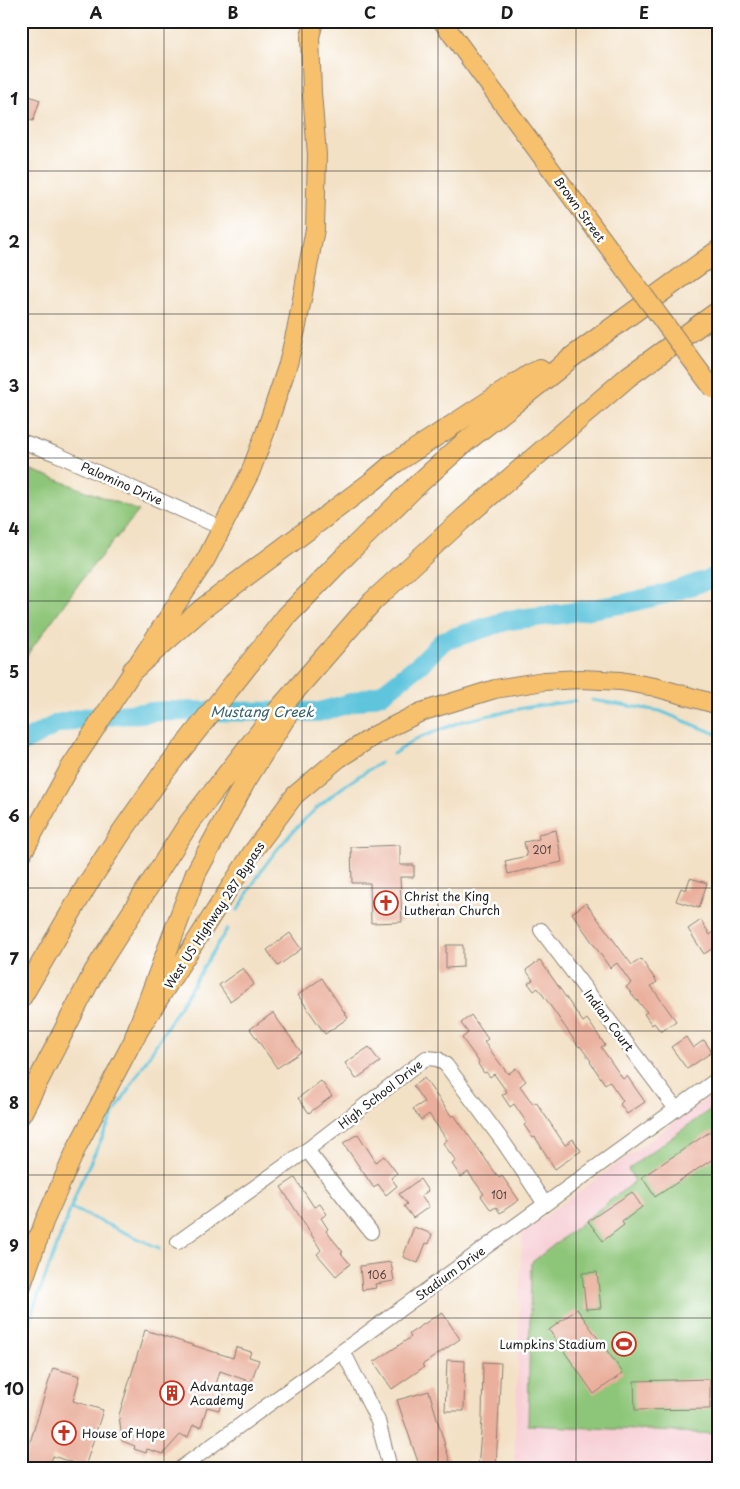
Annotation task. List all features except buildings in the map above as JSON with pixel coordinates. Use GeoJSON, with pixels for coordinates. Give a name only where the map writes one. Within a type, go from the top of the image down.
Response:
{"type":"FeatureCollection","features":[{"type":"Feature","properties":{"kind":"highway"},"geometry":{"type":"LineString","coordinates":[[21,998],[87,885],[163,773],[286,617],[417,485],[464,443],[568,360],[719,250]]}},
{"type":"Feature","properties":{"kind":"highway"},"geometry":{"type":"LineString","coordinates":[[21,1114],[94,972],[189,824],[267,723],[373,601],[465,517],[629,376],[719,311]]}},
{"type":"Feature","properties":{"kind":"highway"},"geometry":{"type":"LineString","coordinates":[[130,675],[202,609],[393,464],[532,374],[568,360]]}},
{"type":"Feature","properties":{"kind":"highway"},"geometry":{"type":"LineString","coordinates":[[135,1037],[196,873],[254,768],[317,666]]}},
{"type":"Feature","properties":{"kind":"highway"},"geometry":{"type":"LineString","coordinates":[[21,1267],[38,1238]]}},
{"type":"Feature","properties":{"kind":"main road"},"geometry":{"type":"LineString","coordinates":[[21,856],[69,769],[206,559],[250,473],[265,433],[288,364],[306,282],[315,229],[317,155],[310,37],[314,21]]}},
{"type":"Feature","properties":{"kind":"main road","name":"Brown Street"},"geometry":{"type":"LineString","coordinates":[[442,21],[716,394]]}},
{"type":"Feature","properties":{"kind":"main road","name":"West US Highway 287 Bypass"},"geometry":{"type":"LineString","coordinates":[[21,1288],[38,1238],[78,1145],[135,1037],[250,854],[296,795],[338,759],[377,734],[430,709],[495,689],[544,682],[581,679],[621,681],[655,687],[719,705]]}},
{"type":"Feature","properties":{"kind":"street","name":"Palomino Drive"},"geometry":{"type":"LineString","coordinates":[[21,442],[56,454],[222,528]]}},
{"type":"Feature","properties":{"kind":"street","name":"Indian Court"},"geometry":{"type":"LineString","coordinates":[[542,930],[676,1109]]}},
{"type":"Feature","properties":{"kind":"street","name":"High School Drive"},"geometry":{"type":"LineString","coordinates":[[178,1242],[307,1150],[426,1058],[438,1059],[446,1064],[504,1143],[545,1204]]}},
{"type":"Feature","properties":{"kind":"street","name":"Stadium Drive"},"geometry":{"type":"LineString","coordinates":[[181,1468],[719,1078]]}},
{"type":"Feature","properties":{"kind":"street"},"geometry":{"type":"LineString","coordinates":[[307,1150],[371,1232]]}},
{"type":"Feature","properties":{"kind":"street"},"geometry":{"type":"LineString","coordinates":[[343,1351],[378,1421],[390,1468]]}},
{"type":"Feature","properties":{"kind":"shaded area","name":"Lumpkins Stadium"},"geometry":{"type":"Polygon","coordinates":[[[719,1090],[719,1468],[514,1468],[522,1233],[719,1090]]]}},
{"type":"Feature","properties":{"kind":"green space"},"geometry":{"type":"Polygon","coordinates":[[[21,466],[139,511],[86,574],[21,663],[21,466]]]}},
{"type":"Feature","properties":{"kind":"green space","name":"Lumpkins Stadium"},"geometry":{"type":"Polygon","coordinates":[[[719,1103],[719,1434],[528,1425],[531,1263],[635,1181],[628,1169],[719,1103]]]}},
{"type":"Feature","properties":{"kind":"waterway","name":"Mustang Creek"},"geometry":{"type":"LineString","coordinates":[[21,743],[57,724],[82,718],[165,711],[319,712],[382,694],[420,664],[443,641],[509,620],[627,603],[669,593],[719,576]]}},
{"type":"Feature","properties":{"kind":"waterway"},"geometry":{"type":"LineString","coordinates":[[592,700],[660,711],[719,735]]}},
{"type":"Feature","properties":{"kind":"waterway"},"geometry":{"type":"LineString","coordinates":[[393,754],[416,739],[463,721],[528,707],[575,701]]}},
{"type":"Feature","properties":{"kind":"waterway"},"geometry":{"type":"LineString","coordinates":[[238,910],[262,869],[290,834],[333,795],[380,763]]}},
{"type":"Feature","properties":{"kind":"waterway"},"geometry":{"type":"LineString","coordinates":[[28,1331],[34,1307],[79,1186],[114,1113],[227,929]]}},
{"type":"Feature","properties":{"kind":"waterway"},"geometry":{"type":"LineString","coordinates":[[71,1208],[159,1248]]}},
{"type":"Feature","properties":{"kind":"place","name":"Christ the King Lutheran Church"},"geometry":{"type":"Point","coordinates":[386,903]}},
{"type":"Feature","properties":{"kind":"place","name":"Lumpkins Stadium"},"geometry":{"type":"Point","coordinates":[624,1344]}},
{"type":"Feature","properties":{"kind":"place","name":"Advantage Academy"},"geometry":{"type":"Point","coordinates":[172,1393]}},
{"type":"Feature","properties":{"kind":"place","name":"House of Hope"},"geometry":{"type":"Point","coordinates":[64,1433]}}]}
